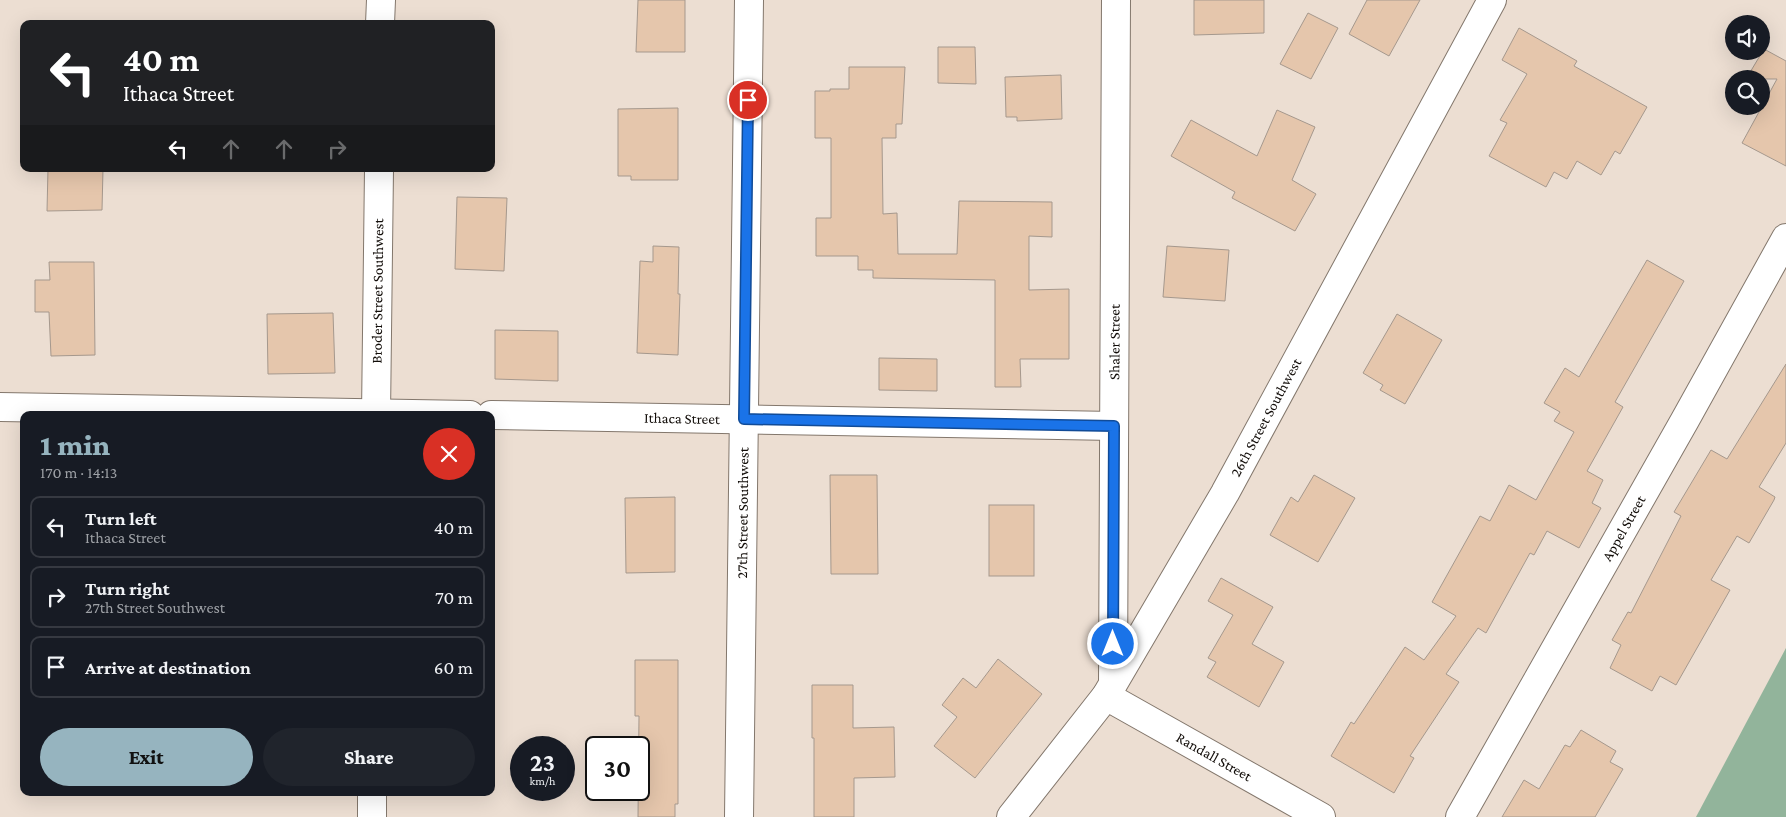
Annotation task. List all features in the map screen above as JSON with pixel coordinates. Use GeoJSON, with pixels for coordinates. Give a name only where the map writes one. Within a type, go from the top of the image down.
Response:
{"type":"FeatureCollection","features":[{"type":"Feature","properties":{"kind":"street"},"geometry":{"type":"LineString","coordinates":[[380,20],[381,0]]}},
{"type":"Feature","properties":{"kind":"street","name":"27th Street Southwest"},"geometry":{"type":"LineString","coordinates":[[740,817],[749,0]]}},
{"type":"Feature","properties":{"kind":"street","name":"Shaler Street"},"geometry":{"type":"LineString","coordinates":[[1110,690],[1114,426],[1116,0]]}},
{"type":"Feature","properties":{"kind":"street","name":"26th Street Southwest"},"geometry":{"type":"LineString","coordinates":[[1011,817],[1110,690],[1225,493],[1492,0]]}},
{"type":"Feature","properties":{"kind":"street","name":"Broder Street Southwest"},"geometry":{"type":"LineString","coordinates":[[376,411],[379,172]]}},
{"type":"Feature","properties":{"kind":"street","name":"Appel Street"},"geometry":{"type":"LineString","coordinates":[[1460,817],[1786,238]]}},
{"type":"Feature","properties":{"kind":"street"},"geometry":{"type":"LineString","coordinates":[[0,407],[215,411]]}},
{"type":"Feature","properties":{"kind":"street","name":"Ithaca Street"},"geometry":{"type":"LineString","coordinates":[[495,415],[1114,426]]}},
{"type":"Feature","properties":{"kind":"street","name":"Randall Street"},"geometry":{"type":"LineString","coordinates":[[1110,690],[1321,817]]}},
{"type":"Feature","properties":{"kind":"street"},"geometry":{"type":"LineString","coordinates":[[372,796],[372,817]]}},
{"type":"Feature","properties":{"kind":"green space"},"geometry":{"type":"Polygon","coordinates":[[[1786,648],[1786,817],[1696,817],[1786,648]]]}},
{"type":"Feature","properties":{"kind":"building"},"geometry":{"type":"Polygon","coordinates":[[[638,0],[685,0],[685,52],[636,52],[638,0]]]}},
{"type":"Feature","properties":{"kind":"building"},"geometry":{"type":"Polygon","coordinates":[[[1194,0],[1264,0],[1264,33],[1194,35],[1194,0]]]}},
{"type":"Feature","properties":{"kind":"building"},"geometry":{"type":"Polygon","coordinates":[[[1367,0],[1420,0],[1389,56],[1349,34],[1367,0]]]}},
{"type":"Feature","properties":{"kind":"building"},"geometry":{"type":"Polygon","coordinates":[[[1308,13],[1338,28],[1311,79],[1280,64],[1308,13]]]}},
{"type":"Feature","properties":{"kind":"building"},"geometry":{"type":"Polygon","coordinates":[[[1519,28],[1577,61],[1574,66],[1647,107],[1620,154],[1615,151],[1601,175],[1577,161],[1567,179],[1554,172],[1546,187],[1489,156],[1507,123],[1500,120],[1527,74],[1502,60],[1519,28]]]}},
{"type":"Feature","properties":{"kind":"building"},"geometry":{"type":"Polygon","coordinates":[[[938,47],[975,47],[976,84],[938,83],[938,47]]]}},
{"type":"Feature","properties":{"kind":"building"},"geometry":{"type":"Polygon","coordinates":[[[1770,52],[1786,61],[1786,166],[1742,143],[1757,115],[1770,115],[1770,92],[1777,79],[1770,79],[1770,70],[1751,70],[1757,60],[1770,60],[1770,52]]]}},
{"type":"Feature","properties":{"kind":"building"},"geometry":{"type":"Polygon","coordinates":[[[849,67],[905,67],[902,124],[896,124],[896,138],[882,138],[883,214],[897,213],[898,254],[957,254],[959,201],[1052,202],[1052,237],[1029,236],[1029,290],[1069,289],[1069,359],[1020,359],[1021,387],[995,387],[995,280],[873,278],[873,270],[858,270],[858,256],[816,256],[816,218],[831,218],[831,138],[815,138],[815,91],[849,89],[849,67]]]}},
{"type":"Feature","properties":{"kind":"building"},"geometry":{"type":"Polygon","coordinates":[[[1061,75],[1062,119],[1017,121],[1017,117],[1006,117],[1005,77],[1061,75]]]}},
{"type":"Feature","properties":{"kind":"building"},"geometry":{"type":"Polygon","coordinates":[[[678,108],[678,180],[631,180],[631,176],[618,176],[618,109],[678,108]]]}},
{"type":"Feature","properties":{"kind":"building"},"geometry":{"type":"Polygon","coordinates":[[[1277,110],[1315,127],[1292,180],[1316,194],[1295,231],[1232,198],[1235,192],[1171,156],[1191,120],[1257,156],[1277,110]]]}},
{"type":"Feature","properties":{"kind":"building"},"geometry":{"type":"Polygon","coordinates":[[[48,172],[103,172],[102,210],[47,211],[48,172]]]}},
{"type":"Feature","properties":{"kind":"building"},"geometry":{"type":"Polygon","coordinates":[[[457,197],[507,198],[504,271],[455,269],[457,197]]]}},
{"type":"Feature","properties":{"kind":"building"},"geometry":{"type":"Polygon","coordinates":[[[653,246],[679,247],[678,355],[637,353],[640,261],[653,262],[653,246]]]}},
{"type":"Feature","properties":{"kind":"building"},"geometry":{"type":"Polygon","coordinates":[[[1167,246],[1229,250],[1225,301],[1163,297],[1167,246]]]}},
{"type":"Feature","properties":{"kind":"building"},"geometry":{"type":"Polygon","coordinates":[[[1647,260],[1684,281],[1615,402],[1623,407],[1587,471],[1603,480],[1592,503],[1601,508],[1579,548],[1547,531],[1534,555],[1530,553],[1486,633],[1478,628],[1446,674],[1459,682],[1410,756],[1414,758],[1394,793],[1331,756],[1351,722],[1354,724],[1405,647],[1424,660],[1456,616],[1432,602],[1480,516],[1490,521],[1509,485],[1536,500],[1574,432],[1554,421],[1560,412],[1544,403],[1565,368],[1579,377],[1647,260]]]}},
{"type":"Feature","properties":{"kind":"building"},"geometry":{"type":"Polygon","coordinates":[[[49,262],[94,262],[95,355],[51,356],[49,312],[35,312],[35,280],[50,280],[49,262]]]}},
{"type":"Feature","properties":{"kind":"building"},"geometry":{"type":"Polygon","coordinates":[[[333,313],[335,373],[268,374],[267,314],[333,313]]]}},
{"type":"Feature","properties":{"kind":"building"},"geometry":{"type":"Polygon","coordinates":[[[1397,314],[1442,340],[1405,404],[1380,390],[1383,385],[1363,373],[1397,314]]]}},
{"type":"Feature","properties":{"kind":"building"},"geometry":{"type":"Polygon","coordinates":[[[495,330],[558,331],[558,381],[495,379],[495,330]]]}},
{"type":"Feature","properties":{"kind":"building"},"geometry":{"type":"Polygon","coordinates":[[[879,358],[937,359],[937,391],[879,390],[879,358]]]}},
{"type":"Feature","properties":{"kind":"building"},"geometry":{"type":"Polygon","coordinates":[[[1786,364],[1786,443],[1759,487],[1775,497],[1774,500],[1749,543],[1737,536],[1711,580],[1730,590],[1676,685],[1660,676],[1652,691],[1610,668],[1621,645],[1612,640],[1628,612],[1631,613],[1681,516],[1674,512],[1711,450],[1727,459],[1786,364]]]}},
{"type":"Feature","properties":{"kind":"building"},"geometry":{"type":"Polygon","coordinates":[[[830,475],[877,475],[878,574],[831,574],[830,475]]]}},
{"type":"Feature","properties":{"kind":"building"},"geometry":{"type":"Polygon","coordinates":[[[1314,475],[1355,498],[1318,562],[1270,535],[1291,497],[1298,502],[1314,475]]]}},
{"type":"Feature","properties":{"kind":"building"},"geometry":{"type":"Polygon","coordinates":[[[675,497],[675,572],[626,573],[625,498],[675,497]]]}},
{"type":"Feature","properties":{"kind":"building"},"geometry":{"type":"Polygon","coordinates":[[[989,505],[1034,505],[1034,576],[989,576],[989,505]]]}},
{"type":"Feature","properties":{"kind":"building"},"geometry":{"type":"Polygon","coordinates":[[[1221,578],[1273,607],[1252,644],[1284,662],[1259,707],[1207,677],[1216,662],[1208,658],[1233,615],[1208,601],[1221,578]]]}},
{"type":"Feature","properties":{"kind":"building"},"geometry":{"type":"Polygon","coordinates":[[[998,659],[1042,694],[975,778],[934,746],[957,717],[942,705],[963,678],[976,688],[998,659]]]}},
{"type":"Feature","properties":{"kind":"building"},"geometry":{"type":"Polygon","coordinates":[[[635,660],[678,660],[678,804],[675,804],[675,817],[638,817],[638,801],[650,801],[650,736],[639,736],[639,716],[635,716],[635,660]]]}},
{"type":"Feature","properties":{"kind":"building"},"geometry":{"type":"Polygon","coordinates":[[[812,685],[853,685],[853,728],[894,727],[895,777],[854,778],[854,817],[814,817],[812,685]]]}},
{"type":"Feature","properties":{"kind":"building"},"geometry":{"type":"Polygon","coordinates":[[[1581,730],[1616,751],[1610,762],[1623,769],[1595,817],[1502,817],[1524,780],[1539,789],[1565,745],[1570,747],[1581,730]]]}},
{"type":"Feature","properties":{"kind":"route"},"geometry":{"type":"LineString","coordinates":[[748,100],[744,419],[1114,426],[1113,644]]}}]}
